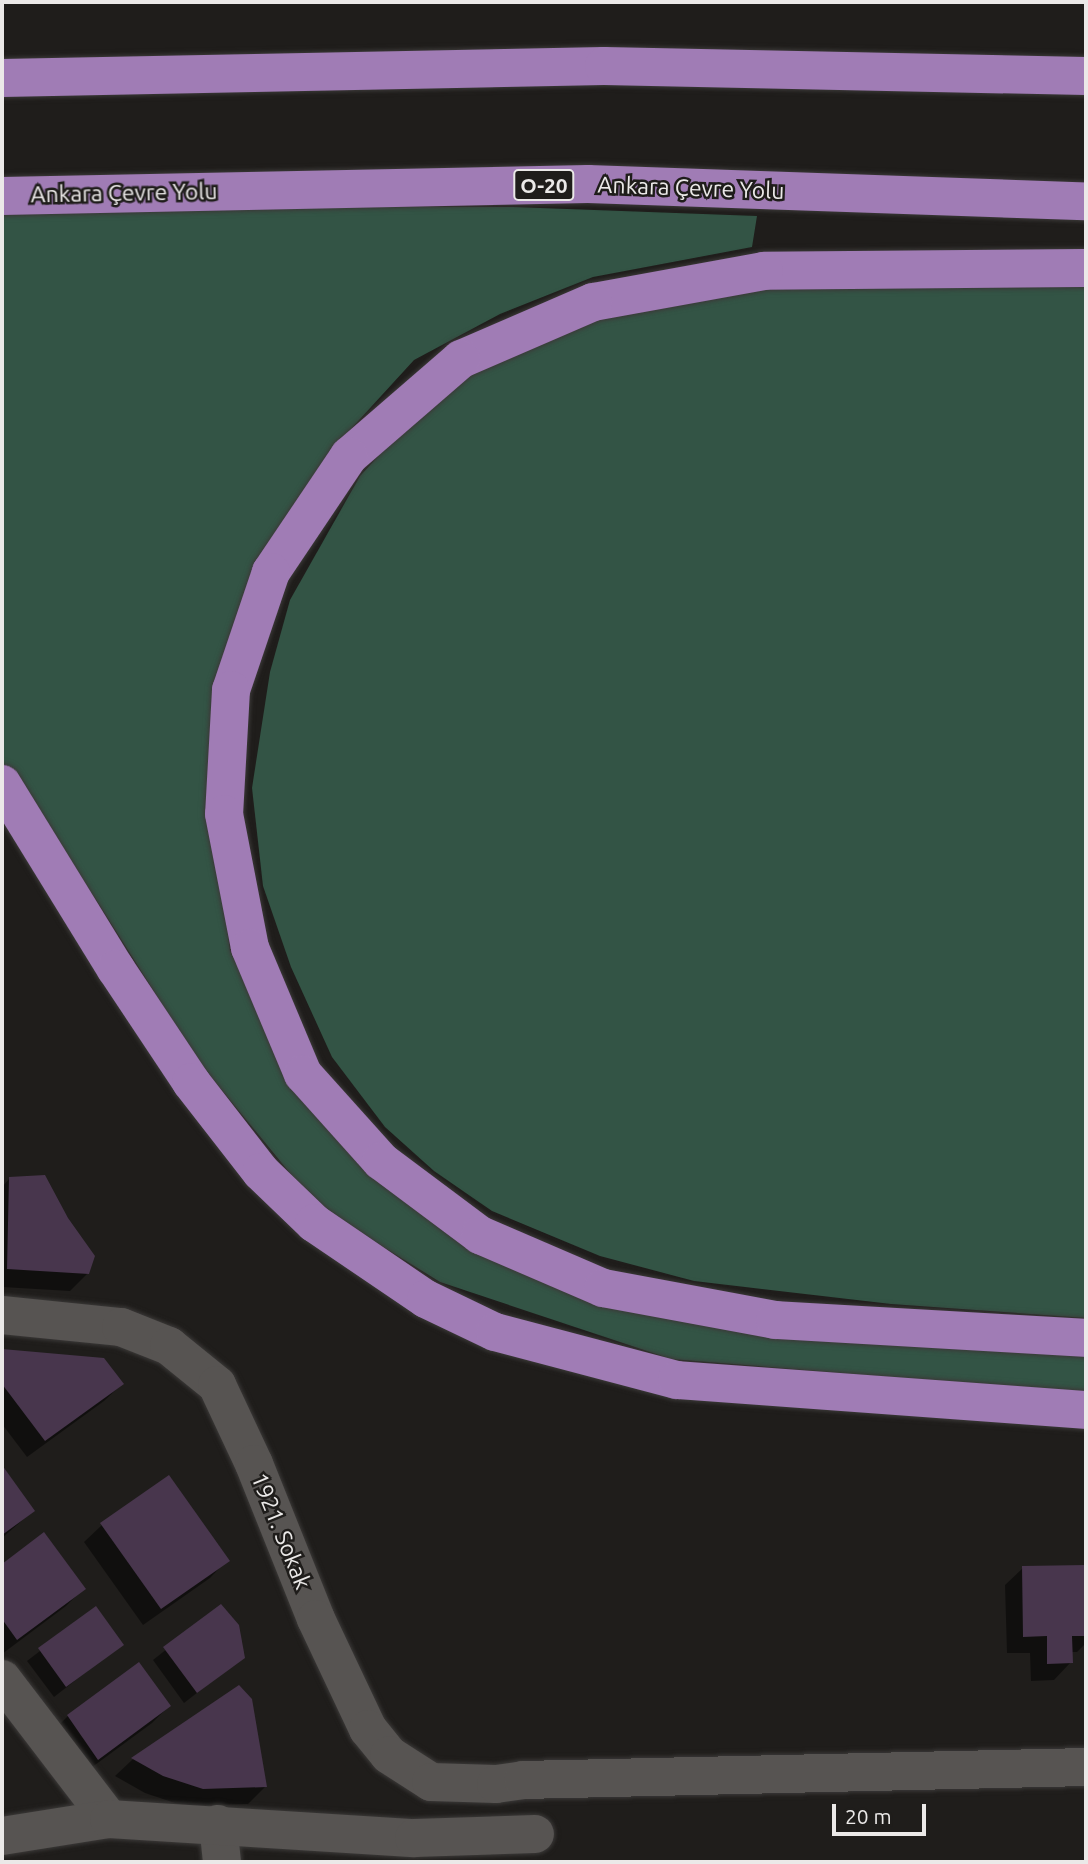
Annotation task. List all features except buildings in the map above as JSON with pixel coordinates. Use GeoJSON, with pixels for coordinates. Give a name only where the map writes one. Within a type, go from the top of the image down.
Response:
{"type":"FeatureCollection","features":[{"type":"Feature","properties":{"kind":"highway"},"geometry":{"type":"LineString","coordinates":[[2,78],[604,66],[1086,76]]}},
{"type":"Feature","properties":{"kind":"highway","name":"Ankara Çevre Yolu"},"geometry":{"type":"LineString","coordinates":[[2,195],[588,184],[1086,201]]}},
{"type":"Feature","properties":{"kind":"highway"},"geometry":{"type":"LineString","coordinates":[[1086,268],[764,271],[593,302],[461,359],[349,456],[271,572],[231,690],[224,814],[250,948],[303,1074],[382,1161],[480,1235],[603,1288],[775,1320],[1086,1338]]}},
{"type":"Feature","properties":{"kind":"highway"},"geometry":{"type":"LineString","coordinates":[[2,784],[116,969],[183,1071],[261,1172],[314,1223],[426,1299],[495,1332],[677,1380],[1086,1410]]}},
{"type":"Feature","properties":{"kind":"street","name":"1921. Sokak"},"geometry":{"type":"LineString","coordinates":[[2,1315],[121,1327],[169,1346],[217,1385],[254,1464],[316,1619],[368,1729],[389,1755],[431,1782],[496,1784],[523,1780],[1086,1767]]}},
{"type":"Feature","properties":{"kind":"street"},"geometry":{"type":"LineString","coordinates":[[2,1679],[109,1819]]}},
{"type":"Feature","properties":{"kind":"street"},"geometry":{"type":"LineString","coordinates":[[2,1836],[109,1819],[218,1824],[538,1848],[523,1780]]}},
{"type":"Feature","properties":{"kind":"street"},"geometry":{"type":"LineString","coordinates":[[218,1824],[222,1862]]}},
{"type":"Feature","properties":{"kind":"green space"},"geometry":{"type":"Polygon","coordinates":[[[2,206],[513,207],[757,216],[752,247],[593,277],[500,314],[414,360],[339,442],[261,568],[212,810],[230,951],[295,1081],[376,1168],[597,1293],[1086,1348],[1086,1393],[671,1359],[440,1282],[317,1206],[198,1061],[95,898],[2,762],[2,206]]]}},
{"type":"Feature","properties":{"kind":"green space"},"geometry":{"type":"Polygon","coordinates":[[[1086,278],[1086,1318],[891,1304],[694,1281],[600,1256],[492,1211],[434,1171],[385,1127],[332,1057],[291,967],[263,886],[252,788],[270,672],[290,600],[360,476],[420,411],[487,356],[621,307],[712,287],[1086,278]]]}}]}
